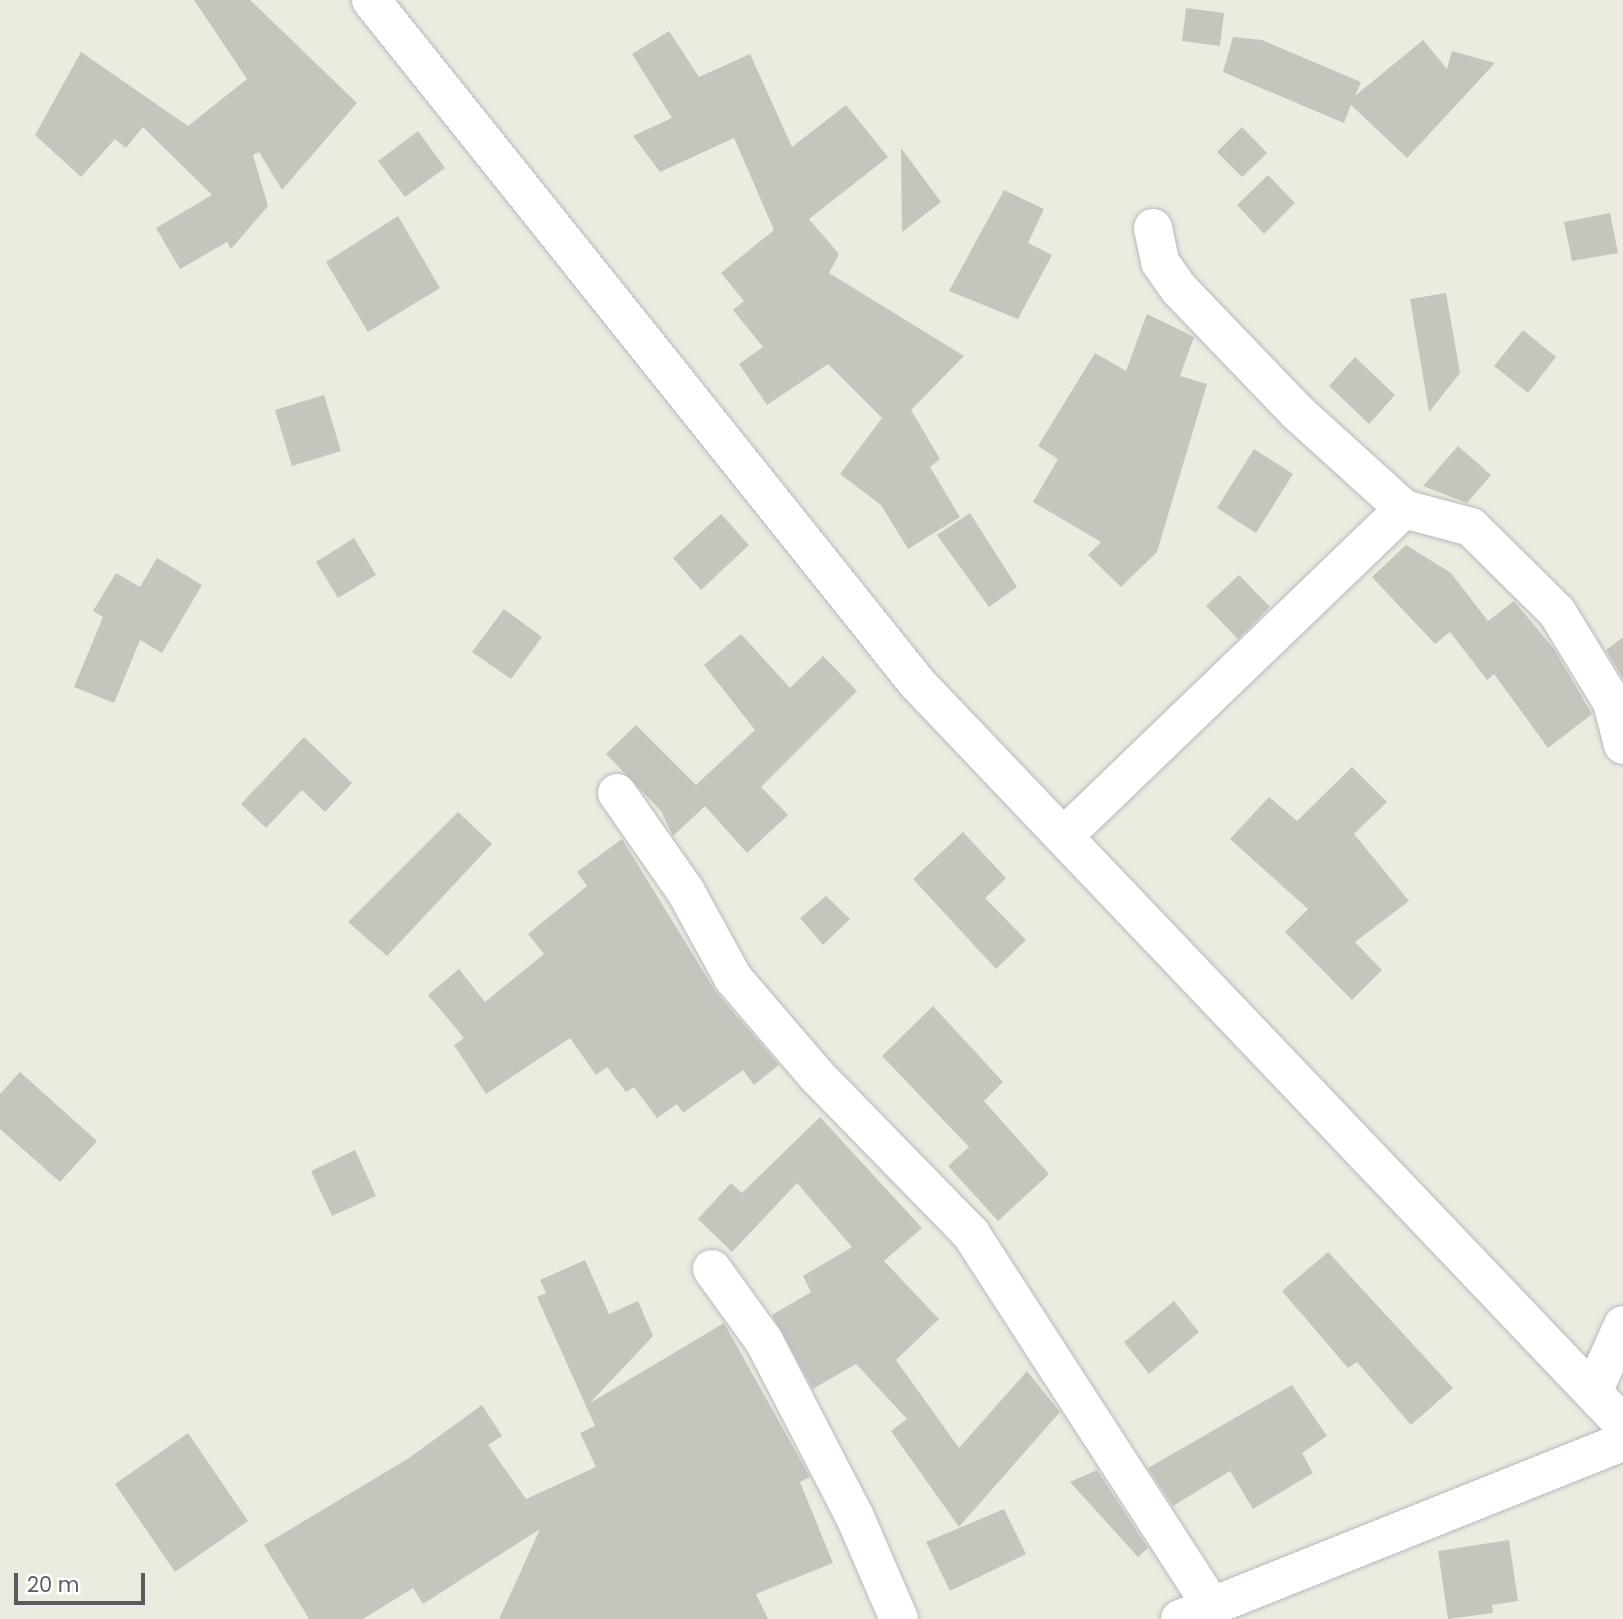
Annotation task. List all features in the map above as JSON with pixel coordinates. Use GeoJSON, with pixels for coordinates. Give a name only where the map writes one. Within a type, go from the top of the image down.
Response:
{"type":"FeatureCollection","features":[{"type":"Feature","properties":{"kind":"street"},"geometry":{"type":"LineString","coordinates":[[371,0],[917,683],[1594,1390],[1623,1424]]}},
{"type":"Feature","properties":{"kind":"street"},"geometry":{"type":"LineString","coordinates":[[1153,228],[1160,262],[1180,289],[1404,509],[1471,527],[1557,612],[1612,702],[1623,745]]}},
{"type":"Feature","properties":{"kind":"street"},"geometry":{"type":"LineString","coordinates":[[1064,836],[1404,509]]}},
{"type":"Feature","properties":{"kind":"street"},"geometry":{"type":"LineString","coordinates":[[617,793],[686,892],[733,978],[817,1076],[971,1234],[1196,1613],[1623,1442]]}},
{"type":"Feature","properties":{"kind":"street"},"geometry":{"type":"LineString","coordinates":[[712,1269],[764,1340],[854,1515],[899,1619]]}},
{"type":"Feature","properties":{"kind":"street"},"geometry":{"type":"LineString","coordinates":[[1594,1390],[1623,1325]]}},
{"type":"Feature","properties":{"kind":"building"},"geometry":{"type":"Polygon","coordinates":[[[194,0],[250,0],[357,103],[282,190],[259,152],[253,155],[268,206],[231,249],[227,242],[180,269],[156,228],[212,195],[143,127],[126,148],[115,139],[81,177],[35,135],[81,52],[188,126],[247,79],[194,0]]]}},
{"type":"Feature","properties":{"kind":"building"},"geometry":{"type":"Polygon","coordinates":[[[1186,8],[1224,13],[1220,46],[1182,41],[1186,8]]]}},
{"type":"Feature","properties":{"kind":"building"},"geometry":{"type":"Polygon","coordinates":[[[669,31],[699,77],[750,54],[792,147],[846,105],[888,157],[809,219],[839,254],[829,273],[964,356],[911,410],[940,459],[930,467],[960,517],[908,549],[881,505],[840,474],[882,418],[828,364],[767,405],[739,364],[763,347],[733,310],[744,301],[721,273],[774,230],[734,138],[660,172],[633,136],[672,118],[632,54],[669,31]]]}},
{"type":"Feature","properties":{"kind":"building"},"geometry":{"type":"Polygon","coordinates":[[[1233,37],[1262,40],[1361,82],[1355,96],[1423,40],[1447,69],[1452,51],[1495,63],[1407,158],[1351,105],[1344,123],[1223,72],[1233,37]]]}},
{"type":"Feature","properties":{"kind":"building"},"geometry":{"type":"Polygon","coordinates":[[[1242,127],[1267,153],[1242,177],[1217,152],[1242,127]]]}},
{"type":"Feature","properties":{"kind":"building"},"geometry":{"type":"Polygon","coordinates":[[[418,131],[445,168],[405,197],[378,161],[418,131]]]}},
{"type":"Feature","properties":{"kind":"building"},"geometry":{"type":"Polygon","coordinates":[[[901,148],[941,202],[902,232],[901,148]]]}},
{"type":"Feature","properties":{"kind":"building"},"geometry":{"type":"Polygon","coordinates":[[[1268,175],[1295,203],[1264,234],[1237,205],[1268,175]]]}},
{"type":"Feature","properties":{"kind":"building"},"geometry":{"type":"Polygon","coordinates":[[[1004,190],[1044,209],[1028,243],[1052,255],[1018,319],[949,291],[1004,190]]]}},
{"type":"Feature","properties":{"kind":"building"},"geometry":{"type":"Polygon","coordinates":[[[1610,213],[1618,253],[1572,261],[1564,222],[1610,213]]]}},
{"type":"Feature","properties":{"kind":"building"},"geometry":{"type":"Polygon","coordinates":[[[398,216],[440,288],[368,332],[326,262],[398,216]]]}},
{"type":"Feature","properties":{"kind":"building"},"geometry":{"type":"Polygon","coordinates":[[[1446,293],[1460,373],[1429,412],[1410,299],[1446,293]]]}},
{"type":"Feature","properties":{"kind":"building"},"geometry":{"type":"Polygon","coordinates":[[[1147,314],[1194,337],[1180,376],[1207,384],[1157,552],[1121,587],[1088,555],[1101,542],[1033,502],[1058,459],[1038,446],[1095,353],[1126,371],[1147,314]]]}},
{"type":"Feature","properties":{"kind":"building"},"geometry":{"type":"Polygon","coordinates":[[[1523,330],[1556,357],[1528,393],[1494,366],[1523,330]]]}},
{"type":"Feature","properties":{"kind":"building"},"geometry":{"type":"Polygon","coordinates":[[[1355,357],[1395,395],[1369,424],[1329,386],[1355,357]]]}},
{"type":"Feature","properties":{"kind":"building"},"geometry":{"type":"Polygon","coordinates":[[[324,395],[341,451],[292,466],[275,410],[324,395]]]}},
{"type":"Feature","properties":{"kind":"building"},"geometry":{"type":"Polygon","coordinates":[[[1458,446],[1491,475],[1467,503],[1423,486],[1458,446]]]}},
{"type":"Feature","properties":{"kind":"building"},"geometry":{"type":"Polygon","coordinates":[[[1254,449],[1293,474],[1256,533],[1217,508],[1254,449]]]}},
{"type":"Feature","properties":{"kind":"building"},"geometry":{"type":"Polygon","coordinates":[[[970,513],[1017,587],[989,607],[937,535],[970,513]]]}},
{"type":"Feature","properties":{"kind":"building"},"geometry":{"type":"Polygon","coordinates":[[[721,514],[749,545],[701,590],[673,558],[721,514]]]}},
{"type":"Feature","properties":{"kind":"building"},"geometry":{"type":"Polygon","coordinates":[[[354,538],[376,575],[338,598],[316,562],[354,538]]]}},
{"type":"Feature","properties":{"kind":"building"},"geometry":{"type":"Polygon","coordinates":[[[1406,545],[1451,573],[1488,621],[1514,601],[1554,649],[1592,714],[1548,748],[1494,674],[1487,680],[1450,632],[1435,644],[1372,577],[1406,545]]]}},
{"type":"Feature","properties":{"kind":"building"},"geometry":{"type":"Polygon","coordinates":[[[157,558],[202,585],[162,653],[140,640],[114,703],[74,687],[103,617],[93,611],[116,573],[140,587],[157,558]]]}},
{"type":"Feature","properties":{"kind":"building"},"geometry":{"type":"Polygon","coordinates":[[[1239,575],[1270,607],[1238,639],[1206,606],[1239,575]]]}},
{"type":"Feature","properties":{"kind":"building"},"geometry":{"type":"Polygon","coordinates":[[[504,609],[542,637],[511,679],[472,652],[504,609]]]}},
{"type":"Feature","properties":{"kind":"building"},"geometry":{"type":"Polygon","coordinates":[[[741,634],[790,688],[823,656],[857,691],[761,787],[788,815],[747,853],[705,806],[673,836],[661,811],[606,754],[636,725],[696,785],[755,730],[704,665],[741,634]]]}},
{"type":"Feature","properties":{"kind":"building"},"geometry":{"type":"Polygon","coordinates":[[[1623,637],[1623,678],[1606,650],[1623,637]]]}},
{"type":"Feature","properties":{"kind":"building"},"geometry":{"type":"Polygon","coordinates":[[[304,737],[352,783],[325,812],[302,790],[266,828],[241,804],[304,737]]]}},
{"type":"Feature","properties":{"kind":"building"},"geometry":{"type":"Polygon","coordinates":[[[1352,767],[1387,802],[1354,834],[1409,901],[1355,942],[1382,970],[1352,1000],[1285,932],[1308,909],[1230,839],[1269,797],[1297,821],[1352,767]]]}},
{"type":"Feature","properties":{"kind":"building"},"geometry":{"type":"Polygon","coordinates":[[[458,812],[492,844],[387,956],[348,922],[458,812]]]}},
{"type":"Feature","properties":{"kind":"building"},"geometry":{"type":"Polygon","coordinates":[[[963,832],[1006,878],[985,898],[1026,940],[996,969],[913,879],[963,832]]]}},
{"type":"Feature","properties":{"kind":"building"},"geometry":{"type":"Polygon","coordinates":[[[622,839],[716,992],[779,1065],[754,1085],[743,1070],[683,1113],[677,1104],[657,1118],[634,1087],[626,1092],[607,1067],[596,1075],[570,1038],[486,1094],[454,1045],[464,1038],[428,995],[459,969],[485,1002],[544,954],[528,934],[587,886],[577,872],[622,839]]]}},
{"type":"Feature","properties":{"kind":"building"},"geometry":{"type":"Polygon","coordinates":[[[826,896],[850,919],[823,945],[800,918],[826,896]]]}},
{"type":"Feature","properties":{"kind":"building"},"geometry":{"type":"Polygon","coordinates":[[[933,1006],[1003,1082],[984,1101],[1049,1174],[998,1221],[948,1166],[969,1147],[882,1056],[933,1006]]]}},
{"type":"Feature","properties":{"kind":"building"},"geometry":{"type":"Polygon","coordinates":[[[20,1072],[97,1141],[60,1182],[0,1129],[0,1094],[20,1072]]]}},
{"type":"Feature","properties":{"kind":"building"},"geometry":{"type":"Polygon","coordinates":[[[820,1117],[922,1228],[884,1261],[939,1319],[896,1360],[959,1448],[1027,1371],[1060,1412],[959,1527],[891,1431],[907,1419],[856,1364],[813,1389],[772,1315],[811,1292],[803,1276],[852,1247],[797,1183],[732,1252],[698,1219],[731,1183],[742,1193],[820,1117]]]}},
{"type":"Feature","properties":{"kind":"building"},"geometry":{"type":"Polygon","coordinates":[[[355,1150],[376,1196],[332,1216],[311,1171],[355,1150]]]}},
{"type":"Feature","properties":{"kind":"building"},"geometry":{"type":"Polygon","coordinates":[[[1328,1252],[1453,1388],[1411,1425],[1357,1362],[1348,1368],[1282,1291],[1328,1252]]]}},
{"type":"Feature","properties":{"kind":"building"},"geometry":{"type":"Polygon","coordinates":[[[585,1260],[609,1314],[638,1301],[653,1336],[590,1403],[724,1323],[810,1477],[800,1482],[833,1563],[756,1594],[768,1619],[499,1619],[540,1529],[423,1604],[413,1588],[363,1619],[309,1619],[264,1545],[409,1458],[482,1405],[502,1436],[488,1445],[526,1499],[596,1467],[580,1433],[595,1426],[537,1297],[546,1293],[540,1280],[585,1260]]]}},
{"type":"Feature","properties":{"kind":"building"},"geometry":{"type":"Polygon","coordinates":[[[1174,1301],[1199,1332],[1149,1374],[1124,1342],[1174,1301]]]}},
{"type":"Feature","properties":{"kind":"building"},"geometry":{"type":"Polygon","coordinates":[[[1292,1385],[1327,1436],[1302,1453],[1313,1473],[1253,1509],[1230,1471],[1173,1506],[1148,1468],[1292,1385]]]}},
{"type":"Feature","properties":{"kind":"building"},"geometry":{"type":"Polygon","coordinates":[[[188,1433],[248,1521],[175,1572],[115,1484],[188,1433]]]}},
{"type":"Feature","properties":{"kind":"building"},"geometry":{"type":"Polygon","coordinates":[[[1097,1470],[1148,1548],[1138,1557],[1070,1482],[1097,1470]]]}},
{"type":"Feature","properties":{"kind":"building"},"geometry":{"type":"Polygon","coordinates":[[[1004,1509],[1026,1554],[950,1591],[926,1542],[1004,1509]]]}},
{"type":"Feature","properties":{"kind":"building"},"geometry":{"type":"Polygon","coordinates":[[[1509,1540],[1518,1601],[1492,1605],[1493,1613],[1448,1619],[1438,1551],[1509,1540]]]}}]}
